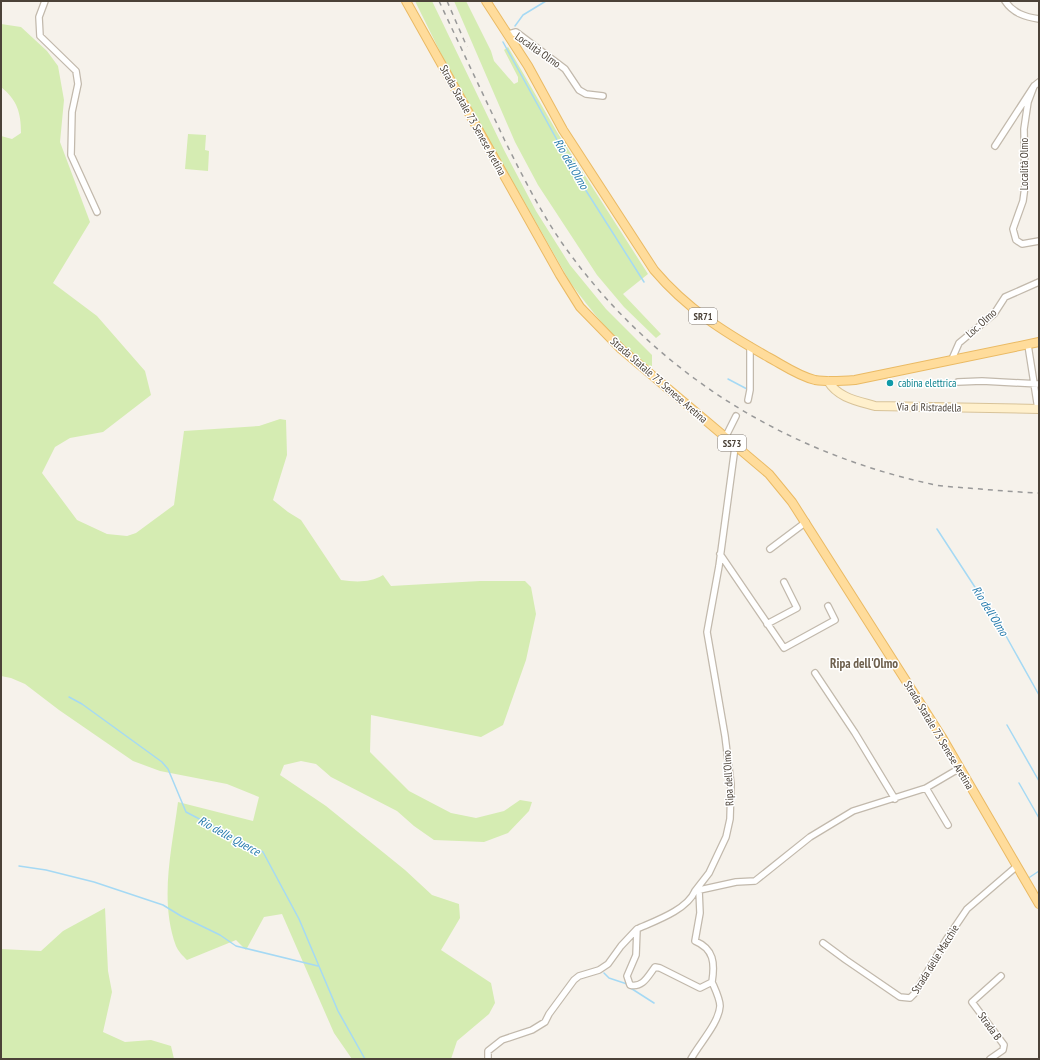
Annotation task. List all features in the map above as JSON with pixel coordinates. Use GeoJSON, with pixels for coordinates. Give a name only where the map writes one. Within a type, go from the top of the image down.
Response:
{"type":"FeatureCollection","features":[{"type":"Feature","properties":{"kind":"main road","name":"Strada Statale 73 Senese Aretina"},"geometry":{"type":"LineString","coordinates":[[406,1],[560,275],[580,307],[621,349],[735,447],[770,474],[792,502],[960,768],[1039,904]]}},
{"type":"Feature","properties":{"kind":"main road","name":"SR71"},"geometry":{"type":"LineString","coordinates":[[486,1],[528,66],[562,130],[654,270],[669,288],[694,310],[725,333],[796,373],[814,380],[828,381],[855,380],[1039,342]]}},
{"type":"Feature","properties":{"kind":"main road","name":"SR71"},"geometry":{"type":"LineString","coordinates":[[492,1],[502,24]]}},
{"type":"Feature","properties":{"kind":"street"},"geometry":{"type":"LineString","coordinates":[[45,1],[39,17],[40,36],[76,71],[78,84],[72,112],[71,155],[97,212]]}},
{"type":"Feature","properties":{"kind":"street"},"geometry":{"type":"LineString","coordinates":[[1005,1],[1010,8],[1024,16],[1039,19]]}},
{"type":"Feature","properties":{"kind":"street","name":"Località Olmo"},"geometry":{"type":"LineString","coordinates":[[508,34],[516,32],[565,69],[579,90],[586,94],[603,96]]}},
{"type":"Feature","properties":{"kind":"street","name":"Località Olmo"},"geometry":{"type":"LineString","coordinates":[[995,146],[1034,86],[1039,82]]}},
{"type":"Feature","properties":{"kind":"street","name":"Località Olmo"},"geometry":{"type":"LineString","coordinates":[[1034,86],[1028,102],[1024,129],[1026,186],[1024,201],[1013,229],[1016,240],[1022,244],[1039,241]]}},
{"type":"Feature","properties":{"kind":"street","name":"Loc. Olmo"},"geometry":{"type":"LineString","coordinates":[[952,359],[958,343],[994,314],[1006,297],[1039,282]]}},
{"type":"Feature","properties":{"kind":"street"},"geometry":{"type":"LineString","coordinates":[[1028,345],[1036,384],[1039,410]]}},
{"type":"Feature","properties":{"kind":"street"},"geometry":{"type":"LineString","coordinates":[[748,400],[750,390],[750,346]]}},
{"type":"Feature","properties":{"kind":"street","name":"Via di Ristradella"},"geometry":{"type":"LineString","coordinates":[[828,381],[832,388],[849,399],[875,406],[1039,410]]}},
{"type":"Feature","properties":{"kind":"street"},"geometry":{"type":"LineString","coordinates":[[958,382],[982,381],[1036,384]]}},
{"type":"Feature","properties":{"kind":"street"},"geometry":{"type":"LineString","coordinates":[[725,438],[736,416]]}},
{"type":"Feature","properties":{"kind":"street","name":"Ripa dell'Olmo"},"geometry":{"type":"LineString","coordinates":[[637,929],[676,910],[697,891],[709,873],[726,837],[730,819],[731,784],[725,736],[707,632],[735,447]]}},
{"type":"Feature","properties":{"kind":"street"},"geometry":{"type":"LineString","coordinates":[[770,549],[806,522]]}},
{"type":"Feature","properties":{"kind":"street"},"geometry":{"type":"LineString","coordinates":[[720,554],[784,648],[835,620],[828,606]]}},
{"type":"Feature","properties":{"kind":"street"},"geometry":{"type":"LineString","coordinates":[[767,624],[798,608],[784,582]]}},
{"type":"Feature","properties":{"kind":"street"},"geometry":{"type":"LineString","coordinates":[[815,673],[856,733],[895,799]]}},
{"type":"Feature","properties":{"kind":"street"},"geometry":{"type":"LineString","coordinates":[[691,1059],[700,1043],[707,1036],[720,1006],[712,982],[714,970],[713,958],[708,948],[695,941],[694,937],[700,913],[697,891],[736,882],[755,881],[810,837],[853,811],[926,788],[960,768]]}},
{"type":"Feature","properties":{"kind":"street"},"geometry":{"type":"LineString","coordinates":[[926,788],[948,825]]}},
{"type":"Feature","properties":{"kind":"street","name":"Strada delle Macchie"},"geometry":{"type":"LineString","coordinates":[[823,943],[900,997],[910,998],[915,993],[946,940],[967,909],[1017,866]]}},
{"type":"Feature","properties":{"kind":"street"},"geometry":{"type":"LineString","coordinates":[[637,929],[636,955],[627,976],[630,984],[636,986],[641,984],[655,967],[660,968],[700,988],[712,982]]}},
{"type":"Feature","properties":{"kind":"street"},"geometry":{"type":"LineString","coordinates":[[488,1059],[488,1051],[502,1040],[532,1030],[545,1022],[549,1014],[574,980],[579,976],[599,970],[608,964],[621,946],[637,929]]}},
{"type":"Feature","properties":{"kind":"street","name":"Strada B"},"geometry":{"type":"LineString","coordinates":[[990,1059],[1003,1050],[1004,1045],[972,1002],[1001,976]]}},
{"type":"Feature","properties":{"kind":"green space"},"geometry":{"type":"Polygon","coordinates":[[[415,1],[432,1],[504,150],[536,211],[570,265],[606,309],[652,355],[652,366],[643,363],[633,355],[608,330],[570,282],[449,70],[415,1]]]}},
{"type":"Feature","properties":{"kind":"green space"},"geometry":{"type":"Polygon","coordinates":[[[454,1],[466,1],[491,51],[494,61],[514,84],[518,82],[518,77],[504,50],[508,47],[557,132],[648,274],[623,294],[661,334],[656,338],[624,307],[597,275],[538,185],[515,142],[454,1]]]}},
{"type":"Feature","properties":{"kind":"green space"},"geometry":{"type":"Polygon","coordinates":[[[1,24],[21,27],[47,51],[58,66],[64,100],[60,142],[90,222],[53,283],[97,316],[145,371],[151,395],[103,432],[70,438],[55,447],[42,473],[77,520],[107,534],[127,536],[136,533],[174,505],[184,431],[259,426],[280,419],[286,420],[287,455],[273,500],[301,520],[341,580],[368,581],[383,575],[391,586],[480,581],[525,581],[531,587],[536,614],[526,660],[503,725],[481,737],[371,715],[370,752],[409,791],[451,813],[476,818],[504,811],[520,800],[532,802],[529,811],[508,833],[484,842],[434,840],[414,826],[397,811],[331,777],[316,764],[301,761],[284,765],[280,775],[326,806],[405,870],[432,895],[459,904],[460,918],[441,950],[491,983],[495,1003],[489,1014],[457,1041],[451,1059],[352,1059],[334,1033],[282,914],[264,917],[246,950],[236,940],[187,960],[179,952],[176,946],[168,911],[168,874],[178,802],[253,821],[259,797],[227,784],[160,771],[133,761],[59,710],[25,684],[11,678],[1,676],[1,136],[12,139],[21,133],[17,107],[11,97],[1,87],[1,24]]]}},
{"type":"Feature","properties":{"kind":"green space"},"geometry":{"type":"Polygon","coordinates":[[[188,134],[206,135],[205,150],[209,151],[208,171],[185,169],[188,134]]]}},
{"type":"Feature","properties":{"kind":"green space"},"geometry":{"type":"Polygon","coordinates":[[[105,908],[108,971],[112,992],[103,1032],[125,1042],[151,1040],[171,1046],[174,1059],[1,1059],[1,949],[41,951],[63,931],[105,908]]]}},
{"type":"Feature","properties":{"kind":"waterway","name":"Rio dell'Olmo"},"geometry":{"type":"LineString","coordinates":[[515,26],[523,15],[546,1]]}},
{"type":"Feature","properties":{"kind":"waterway","name":"Rio dell'Olmo"},"geometry":{"type":"LineString","coordinates":[[503,42],[578,178],[644,282]]}},
{"type":"Feature","properties":{"kind":"waterway","name":"Rio dell'Olmo"},"geometry":{"type":"LineString","coordinates":[[728,379],[747,389]]}},
{"type":"Feature","properties":{"kind":"waterway","name":"Rio dell'Olmo"},"geometry":{"type":"LineString","coordinates":[[937,529],[1001,627],[1039,695]]}},
{"type":"Feature","properties":{"kind":"waterway","name":"Rio delle Querce"},"geometry":{"type":"LineString","coordinates":[[69,697],[82,704],[162,762],[168,769],[186,812],[263,852],[299,919],[338,1011],[365,1059]]}},
{"type":"Feature","properties":{"kind":"waterway"},"geometry":{"type":"LineString","coordinates":[[1007,725],[1039,781]]}},
{"type":"Feature","properties":{"kind":"waterway"},"geometry":{"type":"LineString","coordinates":[[1019,783],[1039,818]]}},
{"type":"Feature","properties":{"kind":"waterway"},"geometry":{"type":"LineString","coordinates":[[19,866],[46,870],[94,882],[163,905],[181,916],[220,935],[236,946],[318,966]]}},
{"type":"Feature","properties":{"kind":"waterway"},"geometry":{"type":"LineString","coordinates":[[1027,879],[1039,871]]}},
{"type":"Feature","properties":{"kind":"waterway"},"geometry":{"type":"LineString","coordinates":[[604,973],[609,978],[627,984]]}},
{"type":"Feature","properties":{"kind":"waterway"},"geometry":{"type":"LineString","coordinates":[[629,987],[654,1003]]}},
{"type":"Feature","properties":{"kind":"railway"},"geometry":{"type":"LineString","coordinates":[[439,1],[505,141],[554,231],[597,288],[636,329],[678,366],[723,398],[771,426],[822,450],[875,469],[940,486],[1039,493]]}},
{"type":"Feature","properties":{"kind":"railway"},"geometry":{"type":"LineString","coordinates":[[447,1],[467,47]]}},
{"type":"Feature","properties":{"kind":"place","name":"cabina elettrica"},"geometry":{"type":"Point","coordinates":[890,383]}},
{"type":"Feature","properties":{"kind":"district","name":"Ripa dell'Olmo"},"geometry":{"type":"Point","coordinates":[864,663]}}]}
